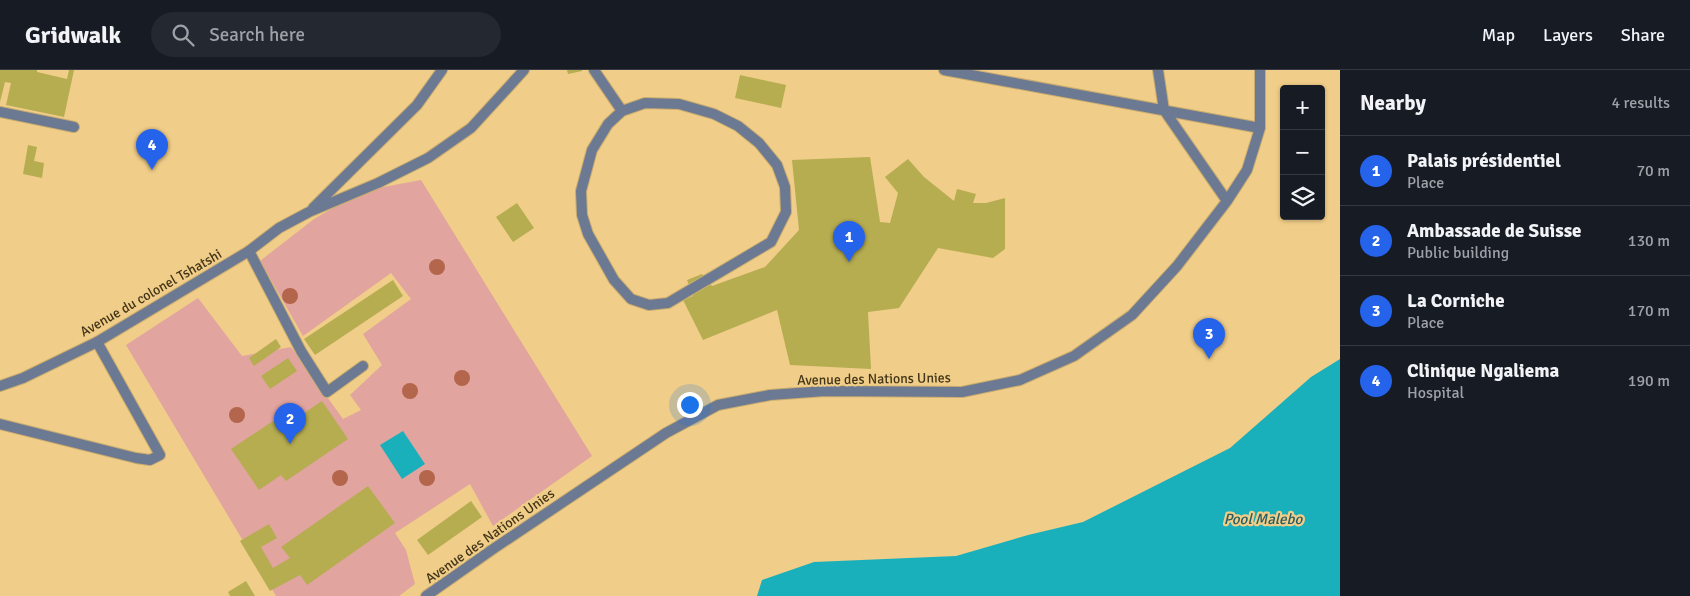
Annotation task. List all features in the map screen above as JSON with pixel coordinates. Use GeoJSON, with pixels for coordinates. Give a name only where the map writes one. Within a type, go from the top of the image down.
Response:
{"type":"FeatureCollection","features":[{"type":"Feature","properties":{"kind":"street"},"geometry":{"type":"LineString","coordinates":[[309,212],[417,105],[442,70]]}},
{"type":"Feature","properties":{"kind":"street"},"geometry":{"type":"LineString","coordinates":[[309,212],[378,183],[428,158],[471,128],[524,70]]}},
{"type":"Feature","properties":{"kind":"street"},"geometry":{"type":"LineString","coordinates":[[594,70],[622,110]]}},
{"type":"Feature","properties":{"kind":"street"},"geometry":{"type":"LineString","coordinates":[[944,70],[1260,128]]}},
{"type":"Feature","properties":{"kind":"street"},"geometry":{"type":"LineString","coordinates":[[1158,70],[1164,110],[1227,201]]}},
{"type":"Feature","properties":{"kind":"street","name":"Avenue des Nations Unies"},"geometry":{"type":"LineString","coordinates":[[426,596],[666,432],[718,405],[770,395],[825,391],[962,392],[1020,380],[1074,356],[1132,315],[1177,266],[1227,201],[1247,170],[1260,128],[1260,70]]}},
{"type":"Feature","properties":{"kind":"street"},"geometry":{"type":"LineString","coordinates":[[646,103],[679,104],[714,114],[738,126],[759,144],[778,164],[785,186],[786,212],[771,242],[668,303],[649,305],[631,299],[614,280],[588,234],[582,215],[581,191],[592,150],[608,124],[622,110],[646,103]]}},
{"type":"Feature","properties":{"kind":"street"},"geometry":{"type":"LineString","coordinates":[[0,112],[74,127]]}},
{"type":"Feature","properties":{"kind":"street","name":"Avenue du colonel Tshatshi"},"geometry":{"type":"LineString","coordinates":[[0,386],[23,378],[97,342],[249,251],[279,228],[309,212]]}},
{"type":"Feature","properties":{"kind":"street"},"geometry":{"type":"LineString","coordinates":[[249,251],[301,351],[327,392],[364,366]]}},
{"type":"Feature","properties":{"kind":"street"},"geometry":{"type":"LineString","coordinates":[[0,424],[136,458],[150,460],[160,455],[97,342]]}},
{"type":"Feature","properties":{"kind":"shaded area"},"geometry":{"type":"Polygon","coordinates":[[[421,180],[592,456],[493,526],[470,484],[395,533],[406,550],[415,584],[399,596],[276,596],[126,345],[198,298],[242,356],[291,347],[343,419],[361,410],[350,395],[382,365],[363,334],[411,299],[391,273],[303,336],[260,261],[314,219],[362,191],[421,180]]]}},
{"type":"Feature","properties":{"kind":"water","name":"Pool Malebo"},"geometry":{"type":"Polygon","coordinates":[[[1340,359],[1340,596],[757,596],[762,580],[814,562],[956,556],[1028,535],[1083,522],[1230,448],[1311,377],[1340,359]]]}},
{"type":"Feature","properties":{"kind":"water"},"geometry":{"type":"Polygon","coordinates":[[[403,431],[425,464],[402,479],[380,445],[403,431]]]}},
{"type":"Feature","properties":{"kind":"building"},"geometry":{"type":"Polygon","coordinates":[[[0,70],[37,70],[37,72],[67,79],[69,70],[74,70],[64,117],[6,105],[11,83],[5,82],[0,102],[0,70]]]}},
{"type":"Feature","properties":{"kind":"building"},"geometry":{"type":"Polygon","coordinates":[[[567,70],[582,70],[582,71],[568,74],[567,70]]]}},
{"type":"Feature","properties":{"kind":"building"},"geometry":{"type":"Polygon","coordinates":[[[740,75],[786,85],[781,108],[735,98],[740,75]]]}},
{"type":"Feature","properties":{"kind":"building"},"geometry":{"type":"Polygon","coordinates":[[[28,145],[37,147],[34,161],[44,163],[42,178],[23,174],[28,145]]]}},
{"type":"Feature","properties":{"kind":"building"},"geometry":{"type":"Polygon","coordinates":[[[870,157],[880,222],[890,223],[898,193],[885,177],[908,159],[924,177],[954,201],[957,189],[976,194],[973,203],[986,203],[1005,198],[1005,249],[993,258],[938,248],[899,308],[868,312],[871,369],[790,365],[777,310],[703,340],[683,300],[693,296],[687,280],[702,274],[712,286],[765,267],[799,230],[792,160],[870,157]]]}},
{"type":"Feature","properties":{"kind":"building"},"geometry":{"type":"Polygon","coordinates":[[[517,203],[534,228],[513,242],[496,217],[517,203]]]}},
{"type":"Feature","properties":{"kind":"building"},"geometry":{"type":"Polygon","coordinates":[[[393,280],[403,296],[315,355],[304,339],[393,280]]]}},
{"type":"Feature","properties":{"kind":"building"},"geometry":{"type":"Polygon","coordinates":[[[276,339],[281,347],[254,366],[249,358],[276,339]]]}},
{"type":"Feature","properties":{"kind":"building"},"geometry":{"type":"Polygon","coordinates":[[[288,358],[297,371],[270,389],[261,376],[288,358]]]}},
{"type":"Feature","properties":{"kind":"building"},"geometry":{"type":"Polygon","coordinates":[[[322,401],[348,439],[286,481],[281,475],[259,490],[231,449],[276,419],[282,428],[322,401]]]}},
{"type":"Feature","properties":{"kind":"building"},"geometry":{"type":"Polygon","coordinates":[[[368,486],[395,523],[307,585],[300,575],[270,591],[240,541],[269,524],[277,538],[261,547],[273,568],[290,558],[281,547],[368,486]]]}},
{"type":"Feature","properties":{"kind":"building"},"geometry":{"type":"Polygon","coordinates":[[[471,501],[482,517],[428,555],[417,540],[471,501]]]}},
{"type":"Feature","properties":{"kind":"building"},"geometry":{"type":"Polygon","coordinates":[[[246,581],[255,596],[230,596],[228,592],[246,581]]]}},
{"type":"Feature","properties":{"kind":"place","name":"Clinique Ngaliema"},"geometry":{"type":"Point","coordinates":[152,170]}},
{"type":"Feature","properties":{"kind":"place","name":"Palais présidentiel"},"geometry":{"type":"Point","coordinates":[849,262]}},
{"type":"Feature","properties":{"kind":"place","name":"La Corniche"},"geometry":{"type":"Point","coordinates":[1209,359]}},
{"type":"Feature","properties":{"kind":"place","name":"Ambassade de Suisse"},"geometry":{"type":"Point","coordinates":[290,444]}}]}
